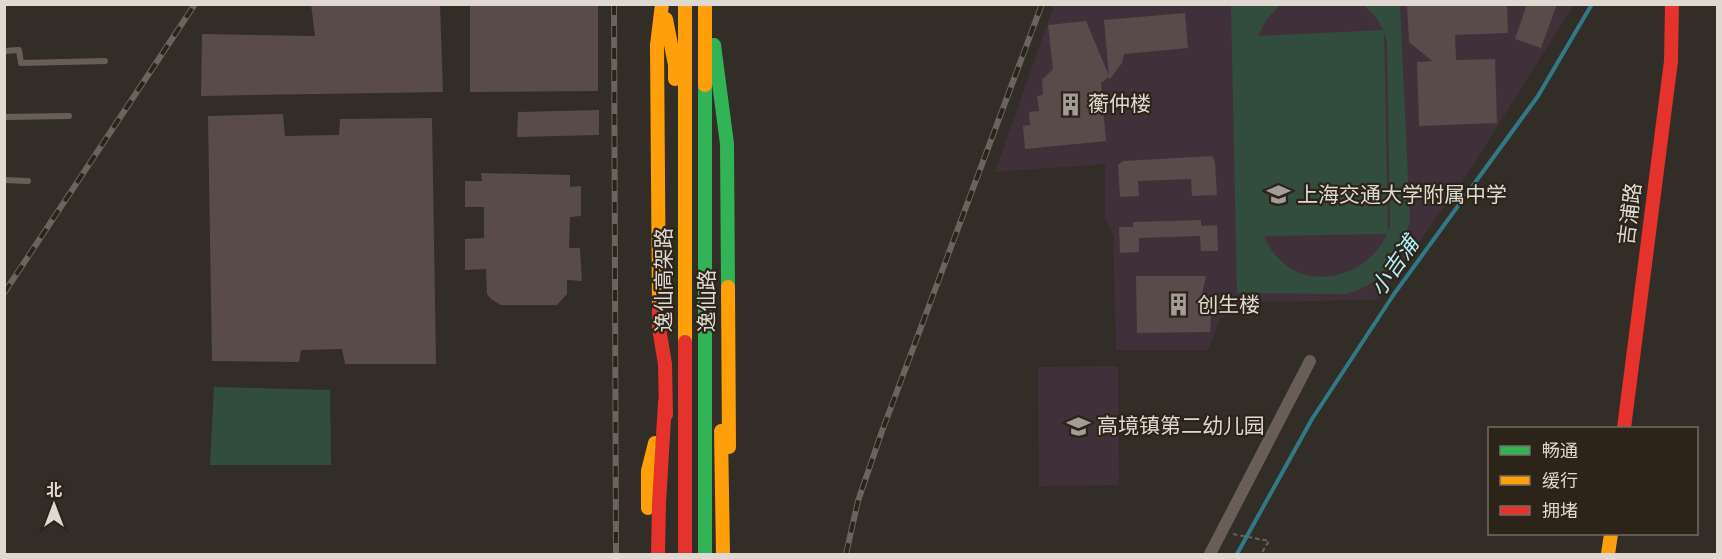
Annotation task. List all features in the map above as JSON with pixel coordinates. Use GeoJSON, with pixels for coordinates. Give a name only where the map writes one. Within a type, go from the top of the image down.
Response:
{"type":"FeatureCollection","features":[{"type":"Feature","properties":{"kind":"main road","name":"逸仙路"},"geometry":{"type":"LineString","coordinates":[[662,4],[675,65],[679,306],[665,364]]}},
{"type":"Feature","properties":{"kind":"main road","name":"逸仙路"},"geometry":{"type":"LineString","coordinates":[[662,4],[657,45],[659,328],[665,364],[665,402],[672,470],[669,555]]}},
{"type":"Feature","properties":{"kind":"main road","name":"逸仙高架路"},"geometry":{"type":"LineString","coordinates":[[685,4],[685,555]]}},
{"type":"Feature","properties":{"kind":"main road","name":"逸仙高架路"},"geometry":{"type":"LineString","coordinates":[[705,4],[706,555]]}},
{"type":"Feature","properties":{"kind":"main road","name":"逸仙路"},"geometry":{"type":"LineString","coordinates":[[706,555],[706,136],[714,48],[714,4]]}},
{"type":"Feature","properties":{"kind":"main road","name":"吉浦路"},"geometry":{"type":"LineString","coordinates":[[1624,427],[1671,61],[1672,4]]}},
{"type":"Feature","properties":{"kind":"main road","name":"逸仙路"},"geometry":{"type":"LineString","coordinates":[[714,48],[728,144],[730,555]]}},
{"type":"Feature","properties":{"kind":"main road"},"geometry":{"type":"LineString","coordinates":[[714,48],[720,162],[723,555]]}},
{"type":"Feature","properties":{"kind":"main road","name":"逸仙路"},"geometry":{"type":"LineString","coordinates":[[647,555],[648,471],[665,402]]}},
{"type":"Feature","properties":{"kind":"main road"},"geometry":{"type":"LineString","coordinates":[[658,555],[665,402]]}},
{"type":"Feature","properties":{"kind":"main road"},"geometry":{"type":"LineString","coordinates":[[1608,555],[1611,535]]}},
{"type":"Feature","properties":{"kind":"street"},"geometry":{"type":"LineString","coordinates":[[1210,555],[1310,361]]}},
{"type":"Feature","properties":{"kind":"lane"},"geometry":{"type":"LineString","coordinates":[[4,51],[19,50],[21,63],[105,61]]}},
{"type":"Feature","properties":{"kind":"lane"},"geometry":{"type":"LineString","coordinates":[[4,117],[69,116]]}},
{"type":"Feature","properties":{"kind":"lane"},"geometry":{"type":"LineString","coordinates":[[4,180],[28,181]]}},
{"type":"Feature","properties":{"kind":"path"},"geometry":{"type":"LineString","coordinates":[[1238,535],[1269,541],[1261,555]]}},
{"type":"Feature","properties":{"kind":"shaded area","name":"上海交通大学附属中学"},"geometry":{"type":"Polygon","coordinates":[[[1054,5],[1574,5],[1468,173],[1378,300],[1251,302],[1220,319],[1208,350],[1116,350],[1113,235],[1105,217],[1105,164],[995,172],[1054,5]]]}},
{"type":"Feature","properties":{"kind":"shaded area","name":"高境镇第二幼儿园"},"geometry":{"type":"Polygon","coordinates":[[[1118,366],[1119,485],[1039,486],[1038,367],[1118,366]]]}},
{"type":"Feature","properties":{"kind":"green space"},"geometry":{"type":"Polygon","coordinates":[[[1231,5],[1280,5],[1266,20],[1258,36],[1383,30],[1377,19],[1364,5],[1400,5],[1410,222],[1395,258],[1380,277],[1359,290],[1345,294],[1237,293],[1231,5]],[[1384,33],[1388,232],[1390,228],[1387,41],[1384,33]],[[1387,234],[1264,236],[1271,250],[1286,265],[1303,274],[1317,277],[1332,276],[1359,266],[1380,247],[1387,234]]]}},
{"type":"Feature","properties":{"kind":"green space"},"geometry":{"type":"Polygon","coordinates":[[[214,387],[330,390],[331,465],[210,465],[214,387]]]}},
{"type":"Feature","properties":{"kind":"building"},"geometry":{"type":"Polygon","coordinates":[[[311,4],[440,4],[443,92],[201,96],[202,34],[315,36],[311,4]]]}},
{"type":"Feature","properties":{"kind":"building"},"geometry":{"type":"Polygon","coordinates":[[[470,4],[598,4],[598,91],[470,92],[470,4]]]}},
{"type":"Feature","properties":{"kind":"building"},"geometry":{"type":"Polygon","coordinates":[[[1407,4],[1507,4],[1508,33],[1455,35],[1456,60],[1495,59],[1497,123],[1419,126],[1417,62],[1432,61],[1409,42],[1407,4]]]}},
{"type":"Feature","properties":{"kind":"building"},"geometry":{"type":"Polygon","coordinates":[[[1527,4],[1557,4],[1541,48],[1515,39],[1527,4]]]}},
{"type":"Feature","properties":{"kind":"building"},"geometry":{"type":"Polygon","coordinates":[[[1185,13],[1188,48],[1124,54],[1122,63],[1109,80],[1109,77],[1101,83],[1106,141],[1025,149],[1023,126],[1030,125],[1029,112],[1039,111],[1037,96],[1043,95],[1042,80],[1053,69],[1048,25],[1086,21],[1109,76],[1104,20],[1185,13]]]}},
{"type":"Feature","properties":{"kind":"building"},"geometry":{"type":"Polygon","coordinates":[[[599,110],[599,135],[517,137],[518,112],[599,110]]]}},
{"type":"Feature","properties":{"kind":"building"},"geometry":{"type":"Polygon","coordinates":[[[283,114],[285,136],[339,135],[340,119],[432,118],[436,364],[345,364],[342,349],[301,350],[299,362],[212,361],[208,116],[283,114]]]}},
{"type":"Feature","properties":{"kind":"building"},"geometry":{"type":"Polygon","coordinates":[[[1212,156],[1215,162],[1217,195],[1192,196],[1191,179],[1138,181],[1139,196],[1120,197],[1118,165],[1123,161],[1212,156]]]}},
{"type":"Feature","properties":{"kind":"building"},"geometry":{"type":"Polygon","coordinates":[[[481,173],[570,175],[570,187],[581,186],[581,216],[570,217],[569,248],[580,248],[582,281],[567,280],[567,294],[557,305],[501,305],[487,294],[486,269],[465,270],[465,239],[484,238],[484,207],[465,207],[465,181],[482,181],[481,173]]]}},
{"type":"Feature","properties":{"kind":"building"},"geometry":{"type":"Polygon","coordinates":[[[1201,220],[1201,226],[1217,225],[1218,251],[1201,251],[1200,236],[1139,238],[1139,252],[1120,253],[1119,227],[1133,227],[1133,222],[1201,220]]]}},
{"type":"Feature","properties":{"kind":"building","name":"创生楼"},"geometry":{"type":"Polygon","coordinates":[[[1136,276],[1206,276],[1202,294],[1226,304],[1211,317],[1210,332],[1137,333],[1136,276]]]}},
{"type":"Feature","properties":{"kind":"waterway","name":"小吉浦"},"geometry":{"type":"LineString","coordinates":[[1237,554],[1312,419],[1394,294],[1538,96],[1592,4]]}},
{"type":"Feature","properties":{"kind":"railway"},"geometry":{"type":"LineString","coordinates":[[4,293],[195,4]]}},
{"type":"Feature","properties":{"kind":"railway"},"geometry":{"type":"LineString","coordinates":[[614,4],[616,554]]}},
{"type":"Feature","properties":{"kind":"railway"},"geometry":{"type":"LineString","coordinates":[[846,554],[858,501],[881,434],[1042,4]]}},
{"type":"Feature","properties":{"kind":"traffic: fast"},"geometry":{"type":"LineString","coordinates":[[714,45],[727,144],[728,287]]}},
{"type":"Feature","properties":{"kind":"traffic: fast"},"geometry":{"type":"LineString","coordinates":[[705,85],[705,554]]}},
{"type":"Feature","properties":{"kind":"traffic: slow"},"geometry":{"type":"LineString","coordinates":[[659,308],[657,45],[662,4]]}},
{"type":"Feature","properties":{"kind":"traffic: slow"},"geometry":{"type":"LineString","coordinates":[[685,4],[685,342]]}},
{"type":"Feature","properties":{"kind":"traffic: slow"},"geometry":{"type":"LineString","coordinates":[[705,4],[705,85]]}},
{"type":"Feature","properties":{"kind":"traffic: slow"},"geometry":{"type":"LineString","coordinates":[[666,19],[675,65],[675,79]]}},
{"type":"Feature","properties":{"kind":"traffic: slow"},"geometry":{"type":"LineString","coordinates":[[728,287],[729,447]]}},
{"type":"Feature","properties":{"kind":"traffic: slow"},"geometry":{"type":"LineString","coordinates":[[721,431],[723,554]]}},
{"type":"Feature","properties":{"kind":"traffic: slow"},"geometry":{"type":"LineString","coordinates":[[648,508],[648,471],[655,443]]}},
{"type":"Feature","properties":{"kind":"traffic: slow"},"geometry":{"type":"LineString","coordinates":[[1608,554],[1611,535]]}},
{"type":"Feature","properties":{"kind":"traffic: jam"},"geometry":{"type":"LineString","coordinates":[[1624,427],[1671,61],[1672,4]]}},
{"type":"Feature","properties":{"kind":"traffic: jam"},"geometry":{"type":"LineString","coordinates":[[659,308],[659,328],[665,364],[666,415]]}},
{"type":"Feature","properties":{"kind":"traffic: jam"},"geometry":{"type":"LineString","coordinates":[[685,342],[685,554]]}},
{"type":"Feature","properties":{"kind":"traffic: jam"},"geometry":{"type":"LineString","coordinates":[[658,554],[665,402]]}},
{"type":"Feature","properties":{"kind":"place","name":"蘅仲楼"},"geometry":{"type":"Point","coordinates":[1070,104]}},
{"type":"Feature","properties":{"kind":"place","name":"上海交通大学附属中学"},"geometry":{"type":"Point","coordinates":[1279,195]}},
{"type":"Feature","properties":{"kind":"place","name":"创生楼"},"geometry":{"type":"Point","coordinates":[1179,305]}},
{"type":"Feature","properties":{"kind":"place","name":"高境镇第二幼儿园"},"geometry":{"type":"Point","coordinates":[1079,426]}}]}
